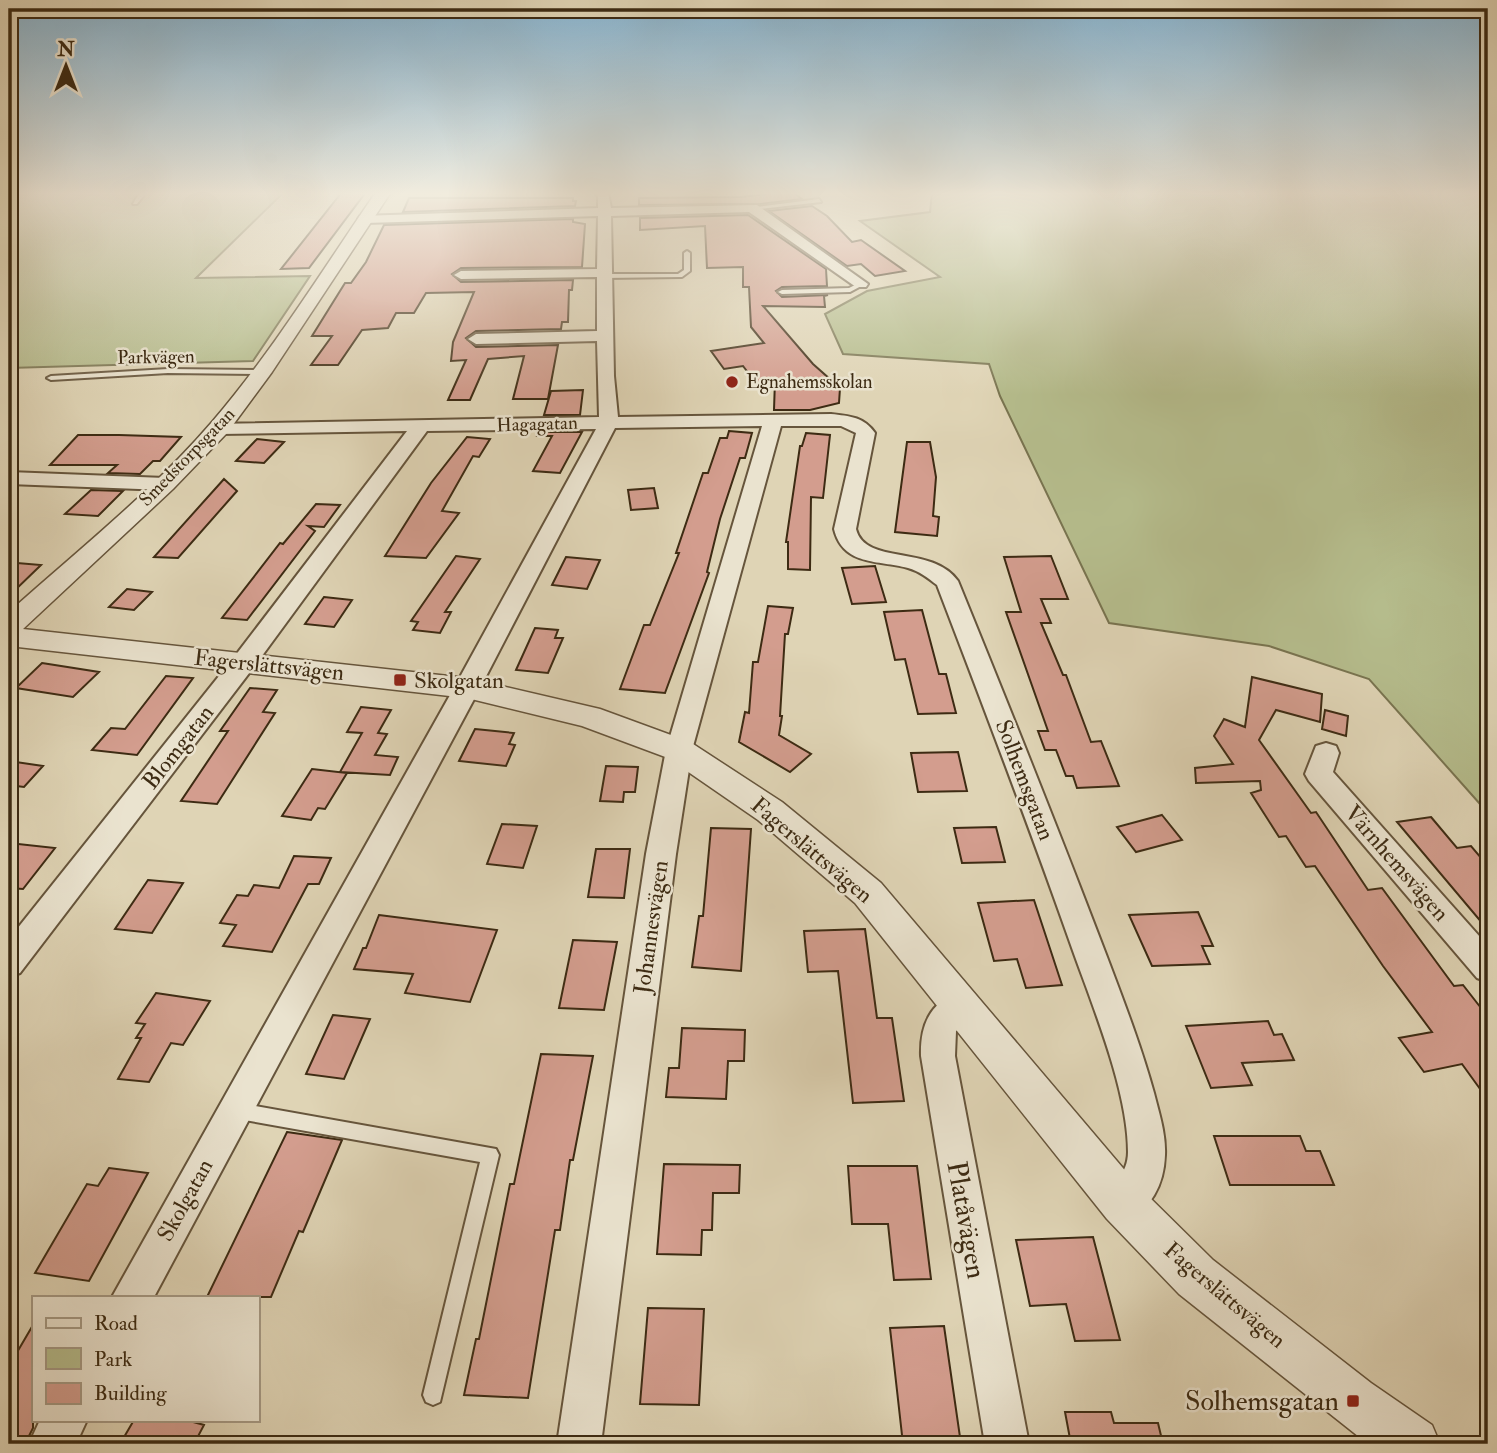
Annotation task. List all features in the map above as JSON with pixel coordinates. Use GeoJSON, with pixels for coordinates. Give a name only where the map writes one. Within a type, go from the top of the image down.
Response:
{"type":"FeatureCollection","features":[{"type":"Feature","properties":{"kind":"street","name":"Smedstorpsgatan"},"geometry":{"type":"LineString","coordinates":[[9,627],[164,484],[219,428],[262,372],[338,260]]}},
{"type":"Feature","properties":{"kind":"street"},"geometry":{"type":"LineString","coordinates":[[604,260],[604,336],[609,422]]}},
{"type":"Feature","properties":{"kind":"street"},"geometry":{"type":"LineString","coordinates":[[826,260],[861,284]]}},
{"type":"Feature","properties":{"kind":"street"},"geometry":{"type":"LineString","coordinates":[[461,275],[604,275]]}},
{"type":"Feature","properties":{"kind":"street"},"geometry":{"type":"LineString","coordinates":[[476,339],[604,336]]}},
{"type":"Feature","properties":{"kind":"street","name":"Johannesvägen"},"geometry":{"type":"LineString","coordinates":[[579,1444],[661,854],[679,750],[773,421]]}},
{"type":"Feature","properties":{"kind":"street","name":"Hagagatan"},"geometry":{"type":"LineString","coordinates":[[219,428],[609,422],[855,423]]}},
{"type":"Feature","properties":{"kind":"street","name":"Skolgatan"},"geometry":{"type":"LineString","coordinates":[[133,1296],[467,688],[609,422]]}},
{"type":"Feature","properties":{"kind":"street","name":"Solhemsgatan"},"geometry":{"type":"LineString","coordinates":[[855,423],[866,433],[845,529],[845,540],[854,551],[922,565],[947,581],[1026,780],[1123,1044],[1143,1121],[1147,1153],[1144,1180],[1123,1203]]}},
{"type":"Feature","properties":{"kind":"street","name":"Blomgatan"},"geometry":{"type":"LineString","coordinates":[[9,963],[244,663],[420,427]]}},
{"type":"Feature","properties":{"kind":"street"},"geometry":{"type":"LineString","coordinates":[[9,478],[164,484]]}},
{"type":"Feature","properties":{"kind":"street","name":"Fagerslättsvägen"},"geometry":{"type":"LineString","coordinates":[[9,637],[467,688],[589,717],[679,750],[770,811],[868,893],[1123,1203],[1196,1277],[1353,1401],[1413,1444]]}},
{"type":"Feature","properties":{"kind":"street","name":"Värnhemsvägen"},"geometry":{"type":"LineString","coordinates":[[1326,753],[1319,774],[1488,968]]}},
{"type":"Feature","properties":{"kind":"street","name":"Platåvägen"},"geometry":{"type":"LineString","coordinates":[[961,1006],[947,1016],[937,1031],[938,1056],[1007,1444]]}},
{"type":"Feature","properties":{"kind":"street"},"geometry":{"type":"LineString","coordinates":[[51,1444],[64,1422]]}},
{"type":"Feature","properties":{"kind":"lane"},"geometry":{"type":"LineString","coordinates":[[604,275],[680,276],[687,271],[687,260]]}},
{"type":"Feature","properties":{"kind":"lane"},"geometry":{"type":"LineString","coordinates":[[782,292],[850,290],[861,284]]}},
{"type":"Feature","properties":{"kind":"lane","name":"Parkvägen"},"geometry":{"type":"LineString","coordinates":[[51,378],[143,372],[262,372]]}},
{"type":"Feature","properties":{"kind":"lane"},"geometry":{"type":"LineString","coordinates":[[235,1110],[490,1154],[433,1395]]}},
{"type":"Feature","properties":{"kind":"green space"},"geometry":{"type":"Polygon","coordinates":[[[9,260],[215,260],[196,278],[310,276],[253,361],[9,368],[9,260]]]}},
{"type":"Feature","properties":{"kind":"green space"},"geometry":{"type":"Polygon","coordinates":[[[915,260],[1488,260],[1488,813],[1369,679],[1269,646],[1109,623],[1000,396],[989,364],[843,354],[825,314],[867,291],[940,277],[915,260]]]}},
{"type":"Feature","properties":{"kind":"building"},"geometry":{"type":"Polygon","coordinates":[[[288,260],[315,260],[309,268],[281,269],[288,260]]]}},
{"type":"Feature","properties":{"kind":"building"},"geometry":{"type":"Polygon","coordinates":[[[367,260],[583,260],[582,267],[461,268],[452,274],[461,282],[573,280],[572,290],[569,290],[568,322],[562,322],[561,329],[476,331],[466,338],[476,347],[558,345],[548,399],[513,399],[524,356],[488,359],[470,400],[448,400],[466,360],[451,361],[453,342],[474,292],[426,293],[414,313],[396,313],[388,328],[362,330],[338,365],[311,365],[332,336],[312,336],[345,283],[351,283],[367,260]]]}},
{"type":"Feature","properties":{"kind":"building"},"geometry":{"type":"Polygon","coordinates":[[[707,260],[813,260],[826,269],[827,286],[782,287],[776,291],[782,297],[828,295],[824,296],[825,307],[763,306],[813,364],[840,388],[839,403],[810,410],[774,410],[775,380],[756,383],[743,366],[724,369],[711,351],[764,343],[751,327],[749,287],[743,287],[743,267],[707,268],[707,260]]]}},
{"type":"Feature","properties":{"kind":"building"},"geometry":{"type":"Polygon","coordinates":[[[838,260],[889,260],[905,271],[875,276],[861,264],[847,266],[838,260]]]}},
{"type":"Feature","properties":{"kind":"building"},"geometry":{"type":"Polygon","coordinates":[[[583,390],[580,415],[544,415],[551,391],[583,390]]]}},
{"type":"Feature","properties":{"kind":"building"},"geometry":{"type":"Polygon","coordinates":[[[729,431],[752,433],[745,458],[740,458],[720,519],[707,572],[709,573],[665,693],[620,689],[644,625],[650,625],[679,553],[676,553],[703,473],[708,473],[720,438],[727,438],[729,431]]]}},
{"type":"Feature","properties":{"kind":"building"},"geometry":{"type":"Polygon","coordinates":[[[538,432],[582,432],[560,473],[533,471],[552,436],[537,436],[538,432]]]}},
{"type":"Feature","properties":{"kind":"building"},"geometry":{"type":"Polygon","coordinates":[[[806,433],[830,435],[823,498],[811,497],[810,570],[788,569],[786,542],[800,446],[806,433]]]}},
{"type":"Feature","properties":{"kind":"building"},"geometry":{"type":"Polygon","coordinates":[[[78,435],[181,437],[160,461],[153,461],[140,474],[108,473],[117,465],[50,465],[78,435]]]}},
{"type":"Feature","properties":{"kind":"building"},"geometry":{"type":"Polygon","coordinates":[[[467,437],[490,439],[479,457],[473,456],[442,511],[459,513],[426,558],[385,556],[431,483],[467,437]]]}},
{"type":"Feature","properties":{"kind":"building"},"geometry":{"type":"Polygon","coordinates":[[[257,439],[284,442],[264,463],[236,461],[257,439]]]}},
{"type":"Feature","properties":{"kind":"building"},"geometry":{"type":"Polygon","coordinates":[[[907,442],[930,442],[936,477],[933,516],[939,517],[937,536],[895,532],[907,442]]]}},
{"type":"Feature","properties":{"kind":"building"},"geometry":{"type":"Polygon","coordinates":[[[224,479],[237,491],[178,558],[154,557],[224,479]]]}},
{"type":"Feature","properties":{"kind":"building"},"geometry":{"type":"Polygon","coordinates":[[[654,488],[658,508],[631,510],[628,490],[654,488]]]}},
{"type":"Feature","properties":{"kind":"building"},"geometry":{"type":"Polygon","coordinates":[[[91,490],[123,491],[98,516],[65,514],[91,490]]]}},
{"type":"Feature","properties":{"kind":"building"},"geometry":{"type":"Polygon","coordinates":[[[316,504],[340,505],[324,527],[308,526],[315,531],[247,620],[222,618],[280,543],[283,544],[316,504]]]}},
{"type":"Feature","properties":{"kind":"building"},"geometry":{"type":"Polygon","coordinates":[[[456,556],[480,559],[445,612],[451,612],[440,633],[413,630],[418,622],[411,621],[456,556]]]}},
{"type":"Feature","properties":{"kind":"building"},"geometry":{"type":"Polygon","coordinates":[[[1051,556],[1068,599],[1041,599],[1051,623],[1041,623],[1063,675],[1066,675],[1091,742],[1101,741],[1119,786],[1077,788],[1073,776],[1066,776],[1056,750],[1045,750],[1038,731],[1048,731],[1006,612],[1021,612],[1004,557],[1051,556]]]}},
{"type":"Feature","properties":{"kind":"building"},"geometry":{"type":"Polygon","coordinates":[[[566,557],[600,560],[587,589],[552,585],[566,557]]]}},
{"type":"Feature","properties":{"kind":"building"},"geometry":{"type":"Polygon","coordinates":[[[17,563],[41,565],[9,596],[9,570],[17,563]]]}},
{"type":"Feature","properties":{"kind":"building"},"geometry":{"type":"Polygon","coordinates":[[[875,566],[886,602],[852,604],[842,568],[875,566]]]}},
{"type":"Feature","properties":{"kind":"building"},"geometry":{"type":"Polygon","coordinates":[[[127,589],[152,592],[134,610],[109,607],[127,589]]]}},
{"type":"Feature","properties":{"kind":"building"},"geometry":{"type":"Polygon","coordinates":[[[324,597],[352,600],[334,627],[305,624],[324,597]]]}},
{"type":"Feature","properties":{"kind":"building"},"geometry":{"type":"Polygon","coordinates":[[[768,606],[793,608],[788,634],[785,634],[779,735],[811,754],[790,772],[739,742],[745,712],[749,713],[753,662],[758,662],[768,606]]]}},
{"type":"Feature","properties":{"kind":"building"},"geometry":{"type":"Polygon","coordinates":[[[922,610],[939,674],[946,674],[956,713],[918,714],[905,659],[895,660],[884,612],[922,610]]]}},
{"type":"Feature","properties":{"kind":"building"},"geometry":{"type":"Polygon","coordinates":[[[535,628],[558,630],[555,638],[563,638],[548,673],[516,670],[535,628]]]}},
{"type":"Feature","properties":{"kind":"building"},"geometry":{"type":"Polygon","coordinates":[[[42,663],[99,672],[73,697],[16,688],[42,663]]]}},
{"type":"Feature","properties":{"kind":"building"},"geometry":{"type":"Polygon","coordinates":[[[166,676],[193,678],[137,755],[92,750],[111,728],[125,729],[166,676]]]}},
{"type":"Feature","properties":{"kind":"building"},"geometry":{"type":"Polygon","coordinates":[[[1252,677],[1322,694],[1320,722],[1276,710],[1259,740],[1311,813],[1316,812],[1368,890],[1382,888],[1454,986],[1463,985],[1488,1017],[1488,1100],[1462,1064],[1424,1072],[1399,1038],[1432,1032],[1315,866],[1306,867],[1286,836],[1279,837],[1251,793],[1261,790],[1260,781],[1196,783],[1195,768],[1233,764],[1214,736],[1224,719],[1245,727],[1252,677]]]}},
{"type":"Feature","properties":{"kind":"building"},"geometry":{"type":"Polygon","coordinates":[[[250,688],[277,690],[263,712],[275,713],[217,804],[181,801],[228,731],[220,731],[250,688]]]}},
{"type":"Feature","properties":{"kind":"building"},"geometry":{"type":"Polygon","coordinates":[[[361,707],[391,710],[378,733],[387,734],[375,755],[398,757],[390,775],[340,772],[362,733],[347,732],[361,707]]]}},
{"type":"Feature","properties":{"kind":"building"},"geometry":{"type":"Polygon","coordinates":[[[1325,710],[1348,716],[1346,736],[1322,729],[1325,710]]]}},
{"type":"Feature","properties":{"kind":"building"},"geometry":{"type":"Polygon","coordinates":[[[475,729],[514,733],[509,744],[515,745],[506,766],[459,761],[475,729]]]}},
{"type":"Feature","properties":{"kind":"building"},"geometry":{"type":"Polygon","coordinates":[[[958,752],[967,791],[918,792],[911,753],[958,752]]]}},
{"type":"Feature","properties":{"kind":"building"},"geometry":{"type":"Polygon","coordinates":[[[9,761],[43,766],[24,787],[9,785],[9,761]]]}},
{"type":"Feature","properties":{"kind":"building"},"geometry":{"type":"Polygon","coordinates":[[[606,766],[638,767],[635,792],[624,792],[623,802],[600,801],[606,766]]]}},
{"type":"Feature","properties":{"kind":"building"},"geometry":{"type":"Polygon","coordinates":[[[312,769],[347,773],[325,809],[318,808],[311,820],[282,816],[312,769]]]}},
{"type":"Feature","properties":{"kind":"building"},"geometry":{"type":"Polygon","coordinates":[[[1162,815],[1182,840],[1136,852],[1117,827],[1162,815]]]}},
{"type":"Feature","properties":{"kind":"building"},"geometry":{"type":"Polygon","coordinates":[[[1431,817],[1457,848],[1471,846],[1488,866],[1488,930],[1397,822],[1431,817]]]}},
{"type":"Feature","properties":{"kind":"building"},"geometry":{"type":"Polygon","coordinates":[[[502,824],[537,826],[523,868],[487,864],[502,824]]]}},
{"type":"Feature","properties":{"kind":"building"},"geometry":{"type":"Polygon","coordinates":[[[996,827],[1005,862],[962,863],[954,828],[996,827]]]}},
{"type":"Feature","properties":{"kind":"building"},"geometry":{"type":"Polygon","coordinates":[[[711,828],[751,829],[741,971],[692,967],[699,916],[703,916],[711,828]]]}},
{"type":"Feature","properties":{"kind":"building"},"geometry":{"type":"Polygon","coordinates":[[[9,843],[55,848],[23,889],[9,888],[9,843]]]}},
{"type":"Feature","properties":{"kind":"building"},"geometry":{"type":"Polygon","coordinates":[[[596,849],[630,849],[624,898],[588,897],[596,849]]]}},
{"type":"Feature","properties":{"kind":"building"},"geometry":{"type":"Polygon","coordinates":[[[294,856],[331,858],[319,884],[308,884],[272,952],[223,946],[236,925],[220,923],[237,895],[248,896],[254,885],[279,888],[294,856]]]}},
{"type":"Feature","properties":{"kind":"building"},"geometry":{"type":"Polygon","coordinates":[[[148,880],[183,883],[152,933],[115,929],[148,880]]]}},
{"type":"Feature","properties":{"kind":"building"},"geometry":{"type":"Polygon","coordinates":[[[1034,900],[1062,985],[1026,988],[1017,959],[994,961],[978,903],[1034,900]]]}},
{"type":"Feature","properties":{"kind":"building"},"geometry":{"type":"Polygon","coordinates":[[[1198,912],[1213,946],[1202,946],[1210,964],[1152,966],[1129,915],[1198,912]]]}},
{"type":"Feature","properties":{"kind":"building"},"geometry":{"type":"Polygon","coordinates":[[[379,915],[497,930],[470,1002],[405,993],[413,974],[354,969],[379,915]]]}},
{"type":"Feature","properties":{"kind":"building"},"geometry":{"type":"Polygon","coordinates":[[[865,929],[877,1018],[892,1018],[904,1101],[853,1103],[838,971],[808,972],[804,931],[865,929]]]}},
{"type":"Feature","properties":{"kind":"building"},"geometry":{"type":"Polygon","coordinates":[[[573,940],[617,942],[604,1010],[559,1008],[573,940]]]}},
{"type":"Feature","properties":{"kind":"building"},"geometry":{"type":"Polygon","coordinates":[[[156,993],[210,1001],[183,1045],[171,1043],[149,1082],[118,1079],[141,1038],[136,1038],[145,1024],[136,1023],[156,993]]]}},
{"type":"Feature","properties":{"kind":"building"},"geometry":{"type":"Polygon","coordinates":[[[333,1015],[370,1019],[344,1079],[306,1074],[333,1015]]]}},
{"type":"Feature","properties":{"kind":"building"},"geometry":{"type":"Polygon","coordinates":[[[1268,1021],[1274,1035],[1282,1034],[1294,1060],[1242,1063],[1252,1085],[1211,1088],[1186,1026],[1268,1021]]]}},
{"type":"Feature","properties":{"kind":"building"},"geometry":{"type":"Polygon","coordinates":[[[682,1028],[745,1030],[744,1061],[728,1061],[726,1099],[666,1097],[669,1068],[679,1068],[682,1028]]]}},
{"type":"Feature","properties":{"kind":"building"},"geometry":{"type":"Polygon","coordinates":[[[541,1054],[593,1056],[573,1160],[570,1160],[560,1230],[555,1230],[528,1398],[464,1395],[476,1339],[479,1339],[510,1184],[514,1184],[541,1054]]]}},
{"type":"Feature","properties":{"kind":"building"},"geometry":{"type":"Polygon","coordinates":[[[287,1132],[342,1140],[303,1232],[299,1231],[271,1297],[207,1296],[287,1132]]]}},
{"type":"Feature","properties":{"kind":"building"},"geometry":{"type":"Polygon","coordinates":[[[1214,1136],[1300,1136],[1306,1151],[1320,1151],[1334,1185],[1230,1185],[1214,1136]]]}},
{"type":"Feature","properties":{"kind":"building"},"geometry":{"type":"Polygon","coordinates":[[[664,1164],[740,1165],[739,1193],[713,1193],[712,1230],[702,1230],[701,1255],[657,1254],[664,1164]]]}},
{"type":"Feature","properties":{"kind":"building"},"geometry":{"type":"Polygon","coordinates":[[[848,1166],[917,1166],[931,1279],[894,1280],[888,1224],[852,1224],[848,1166]]]}},
{"type":"Feature","properties":{"kind":"building"},"geometry":{"type":"Polygon","coordinates":[[[109,1168],[148,1173],[89,1281],[35,1273],[87,1184],[98,1186],[109,1168]]]}},
{"type":"Feature","properties":{"kind":"building"},"geometry":{"type":"Polygon","coordinates":[[[1093,1237],[1120,1340],[1075,1341],[1066,1304],[1030,1306],[1016,1240],[1093,1237]]]}},
{"type":"Feature","properties":{"kind":"building"},"geometry":{"type":"Polygon","coordinates":[[[648,1308],[704,1309],[699,1405],[640,1404],[648,1308]]]}},
{"type":"Feature","properties":{"kind":"building"},"geometry":{"type":"Polygon","coordinates":[[[944,1326],[961,1444],[903,1444],[890,1328],[944,1326]]]}},
{"type":"Feature","properties":{"kind":"building"},"geometry":{"type":"Polygon","coordinates":[[[32,1327],[33,1428],[25,1444],[9,1444],[9,1366],[32,1327]]]}},
{"type":"Feature","properties":{"kind":"building"},"geometry":{"type":"Polygon","coordinates":[[[1065,1412],[1111,1412],[1114,1423],[1158,1423],[1163,1444],[1071,1444],[1065,1412]]]}},
{"type":"Feature","properties":{"kind":"building"},"geometry":{"type":"Polygon","coordinates":[[[133,1422],[193,1422],[204,1425],[194,1444],[120,1444],[133,1422]]]}},
{"type":"Feature","properties":{"kind":"place","name":"Egnahemsskolan"},"geometry":{"type":"Point","coordinates":[732,382]}},
{"type":"Feature","properties":{"kind":"place","name":"Skolgatan"},"geometry":{"type":"Point","coordinates":[400,680]}},
{"type":"Feature","properties":{"kind":"place","name":"Solhemsgatan"},"geometry":{"type":"Point","coordinates":[1353,1401]}}]}
